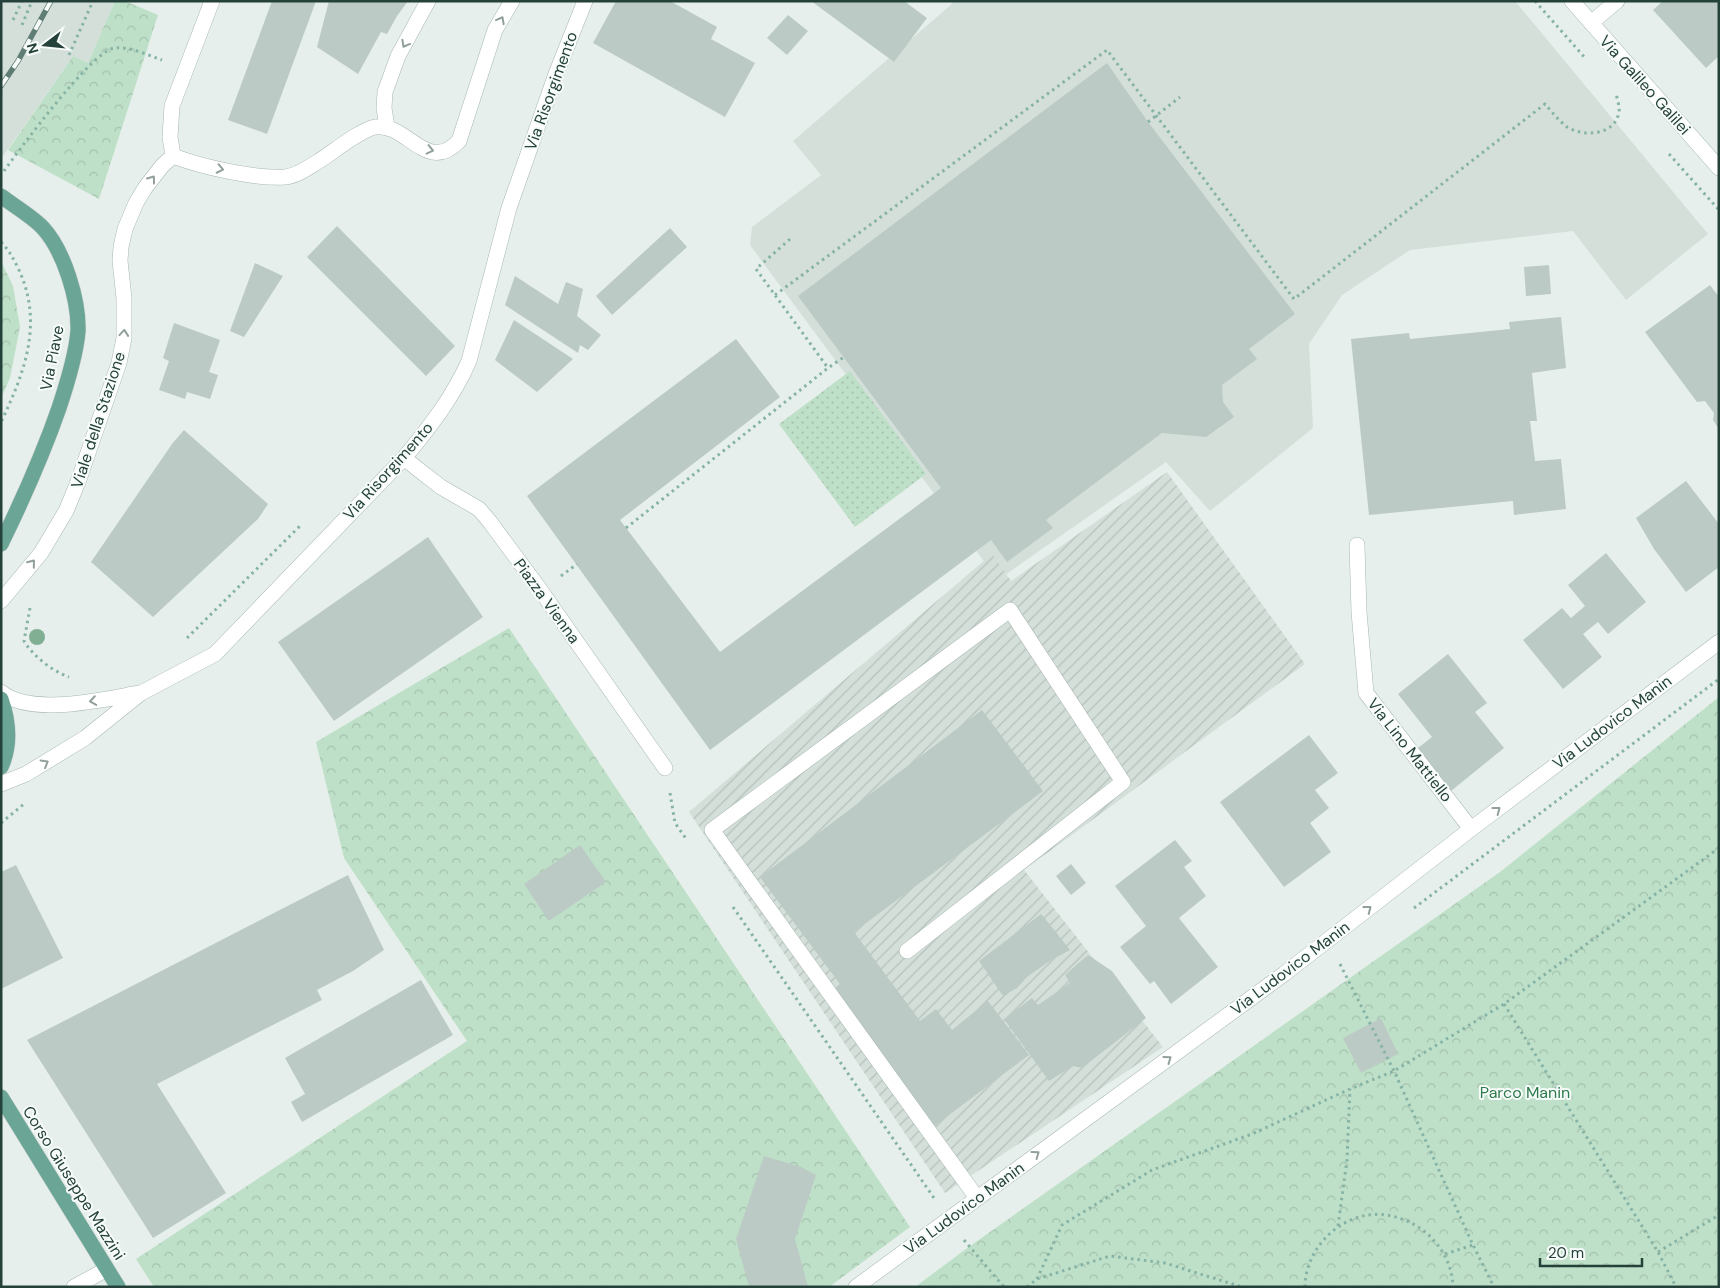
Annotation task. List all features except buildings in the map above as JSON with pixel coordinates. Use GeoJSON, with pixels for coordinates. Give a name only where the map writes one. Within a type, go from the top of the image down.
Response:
{"type":"FeatureCollection","features":[{"type":"Feature","properties":{"kind":"main road","name":"Via Piave"},"geometry":{"type":"LineString","coordinates":[[1,196],[43,228],[61,255],[74,294],[78,330],[69,378],[46,443],[21,503],[1,544]]}},
{"type":"Feature","properties":{"kind":"main road"},"geometry":{"type":"LineString","coordinates":[[1,699],[6,712],[8,746],[1,767]]}},
{"type":"Feature","properties":{"kind":"main road","name":"Corso Giuseppe Mazzini"},"geometry":{"type":"LineString","coordinates":[[1,1098],[118,1287]]}},
{"type":"Feature","properties":{"kind":"street"},"geometry":{"type":"LineString","coordinates":[[212,1],[172,106],[170,137],[173,156],[191,162],[246,174],[286,177],[305,170],[362,132],[374,128],[387,127],[425,150],[450,150],[459,141],[496,30],[512,1]]}},
{"type":"Feature","properties":{"kind":"street"},"geometry":{"type":"LineString","coordinates":[[387,127],[384,108],[385,92],[398,56],[428,1]]}},
{"type":"Feature","properties":{"kind":"street","name":"Via Risorgimento"},"geometry":{"type":"LineString","coordinates":[[141,693],[215,654],[404,458],[446,404],[469,361],[510,208],[556,74],[585,1]]}},
{"type":"Feature","properties":{"kind":"street","name":"Via Galileo Galilei"},"geometry":{"type":"LineString","coordinates":[[1572,1],[1719,168]]}},
{"type":"Feature","properties":{"kind":"street"},"geometry":{"type":"LineString","coordinates":[[1591,23],[1616,1]]}},
{"type":"Feature","properties":{"kind":"street","name":"Viale della Stazione"},"geometry":{"type":"LineString","coordinates":[[1,601],[41,553],[66,511],[78,482],[119,363],[123,344],[125,322],[120,261],[125,229],[136,203],[145,188],[162,166],[173,156]]}},
{"type":"Feature","properties":{"kind":"street","name":"Piazza Vienna"},"geometry":{"type":"LineString","coordinates":[[404,458],[441,486],[479,510],[490,522],[547,599],[665,768]]}},
{"type":"Feature","properties":{"kind":"street","name":"Via Lino Mattiello"},"geometry":{"type":"LineString","coordinates":[[1357,544],[1359,612],[1366,692],[1471,829]]}},
{"type":"Feature","properties":{"kind":"street"},"geometry":{"type":"LineString","coordinates":[[907,951],[1123,782],[1010,610],[712,830],[977,1198]]}},
{"type":"Feature","properties":{"kind":"street","name":"Via Ludovico Manin"},"geometry":{"type":"LineString","coordinates":[[856,1287],[1284,974],[1471,829],[1719,642]]}},
{"type":"Feature","properties":{"kind":"street"},"geometry":{"type":"LineString","coordinates":[[1,692],[15,700],[29,704],[74,704],[141,693]]}},
{"type":"Feature","properties":{"kind":"street"},"geometry":{"type":"LineString","coordinates":[[1,784],[26,774],[85,738],[141,693]]}},
{"type":"Feature","properties":{"kind":"street"},"geometry":{"type":"LineString","coordinates":[[74,1287],[106,1269]]}},
{"type":"Feature","properties":{"kind":"path"},"geometry":{"type":"LineString","coordinates":[[13,20],[22,1]]}},
{"type":"Feature","properties":{"kind":"path"},"geometry":{"type":"LineString","coordinates":[[22,24],[32,1]]}},
{"type":"Feature","properties":{"kind":"path"},"geometry":{"type":"LineString","coordinates":[[69,54],[93,1]]}},
{"type":"Feature","properties":{"kind":"path"},"geometry":{"type":"LineString","coordinates":[[9,164],[90,64],[112,48],[136,51],[186,69]]}},
{"type":"Feature","properties":{"kind":"path"},"geometry":{"type":"LineString","coordinates":[[775,295],[1107,50],[1294,299],[1545,104],[1567,127],[1591,134],[1608,128],[1618,117],[1620,111],[1616,93]]}},
{"type":"Feature","properties":{"kind":"path"},"geometry":{"type":"LineString","coordinates":[[1148,122],[1180,97]]}},
{"type":"Feature","properties":{"kind":"path"},"geometry":{"type":"LineString","coordinates":[[1685,172],[1719,210]]}},
{"type":"Feature","properties":{"kind":"path"},"geometry":{"type":"LineString","coordinates":[[790,239],[756,269],[828,368]]}},
{"type":"Feature","properties":{"kind":"path"},"geometry":{"type":"LineString","coordinates":[[1,242],[8,248],[23,280],[30,311],[30,343],[23,369],[1,422]]}},
{"type":"Feature","properties":{"kind":"path"},"geometry":{"type":"LineString","coordinates":[[626,528],[844,357]]}},
{"type":"Feature","properties":{"kind":"path"},"geometry":{"type":"LineString","coordinates":[[181,644],[306,519]]}},
{"type":"Feature","properties":{"kind":"path"},"geometry":{"type":"LineString","coordinates":[[32,602],[24,641],[48,666],[67,677],[76,676]]}},
{"type":"Feature","properties":{"kind":"path"},"geometry":{"type":"LineString","coordinates":[[665,768],[674,822],[692,847]]}},
{"type":"Feature","properties":{"kind":"path"},"geometry":{"type":"LineString","coordinates":[[1,823],[27,802]]}},
{"type":"Feature","properties":{"kind":"path"},"geometry":{"type":"LineString","coordinates":[[1037,1279],[1062,1225],[1152,1170],[1252,1134],[1394,1071],[1504,1004],[1719,848]]}},
{"type":"Feature","properties":{"kind":"path"},"geometry":{"type":"LineString","coordinates":[[731,905],[939,1205]]}},
{"type":"Feature","properties":{"kind":"path"},"geometry":{"type":"LineString","coordinates":[[1340,964],[1394,1071],[1494,1287]]}},
{"type":"Feature","properties":{"kind":"path"},"geometry":{"type":"LineString","coordinates":[[1504,1004],[1658,1252],[1676,1287]]}},
{"type":"Feature","properties":{"kind":"path"},"geometry":{"type":"LineString","coordinates":[[1338,1226],[1347,1160],[1350,1089]]}},
{"type":"Feature","properties":{"kind":"path"},"geometry":{"type":"LineString","coordinates":[[1305,1287],[1305,1278],[1311,1258],[1322,1240],[1338,1226],[1361,1216],[1385,1214],[1409,1221],[1430,1234],[1445,1254],[1453,1287]]}},
{"type":"Feature","properties":{"kind":"path"},"geometry":{"type":"LineString","coordinates":[[1658,1252],[1719,1214]]}},
{"type":"Feature","properties":{"kind":"path"},"geometry":{"type":"LineString","coordinates":[[961,1235],[1004,1287]]}},
{"type":"Feature","properties":{"kind":"path"},"geometry":{"type":"LineString","coordinates":[[1445,1254],[1473,1245]]}},
{"type":"Feature","properties":{"kind":"path"},"geometry":{"type":"LineString","coordinates":[[1027,1287],[1037,1279],[1110,1256],[1166,1263],[1242,1287]]}},
{"type":"Feature","properties":{"kind":"shaded area"},"geometry":{"type":"Polygon","coordinates":[[[1,1],[115,1],[88,63],[73,56],[1,159],[1,1]]]}},
{"type":"Feature","properties":{"kind":"shaded area"},"geometry":{"type":"Polygon","coordinates":[[[951,1],[1515,1],[1708,234],[1626,300],[1573,231],[1410,250],[1342,295],[1309,344],[1313,428],[1210,511],[1166,462],[998,580],[750,245],[752,227],[821,175],[793,141],[953,3],[951,1]]]}},
{"type":"Feature","properties":{"kind":"shaded area"},"geometry":{"type":"Polygon","coordinates":[[[1167,472],[1305,664],[1024,870],[1163,1047],[945,1193],[689,812],[992,554],[1011,581],[1167,472]]]}},
{"type":"Feature","properties":{"kind":"green space"},"geometry":{"type":"Polygon","coordinates":[[[115,1],[125,1],[158,15],[99,199],[8,150],[73,56],[88,63],[115,1]]]}},
{"type":"Feature","properties":{"kind":"green space"},"geometry":{"type":"Polygon","coordinates":[[[1,261],[13,286],[20,327],[10,378],[1,398],[1,261]]]}},
{"type":"Feature","properties":{"kind":"green space"},"geometry":{"type":"Polygon","coordinates":[[[850,371],[926,474],[855,527],[779,424],[850,371]]]}},
{"type":"Feature","properties":{"kind":"green space"},"geometry":{"type":"Polygon","coordinates":[[[509,628],[910,1227],[829,1287],[154,1287],[136,1259],[467,1041],[344,858],[316,742],[509,628]]]}},
{"type":"Feature","properties":{"kind":"green space","name":"Parco Manin"},"geometry":{"type":"Polygon","coordinates":[[[1719,697],[1719,1287],[915,1287],[970,1246],[1500,872],[1719,697]]]}},
{"type":"Feature","properties":{"kind":"railway"},"geometry":{"type":"LineString","coordinates":[[1,86],[18,61],[51,1]]}}]}
